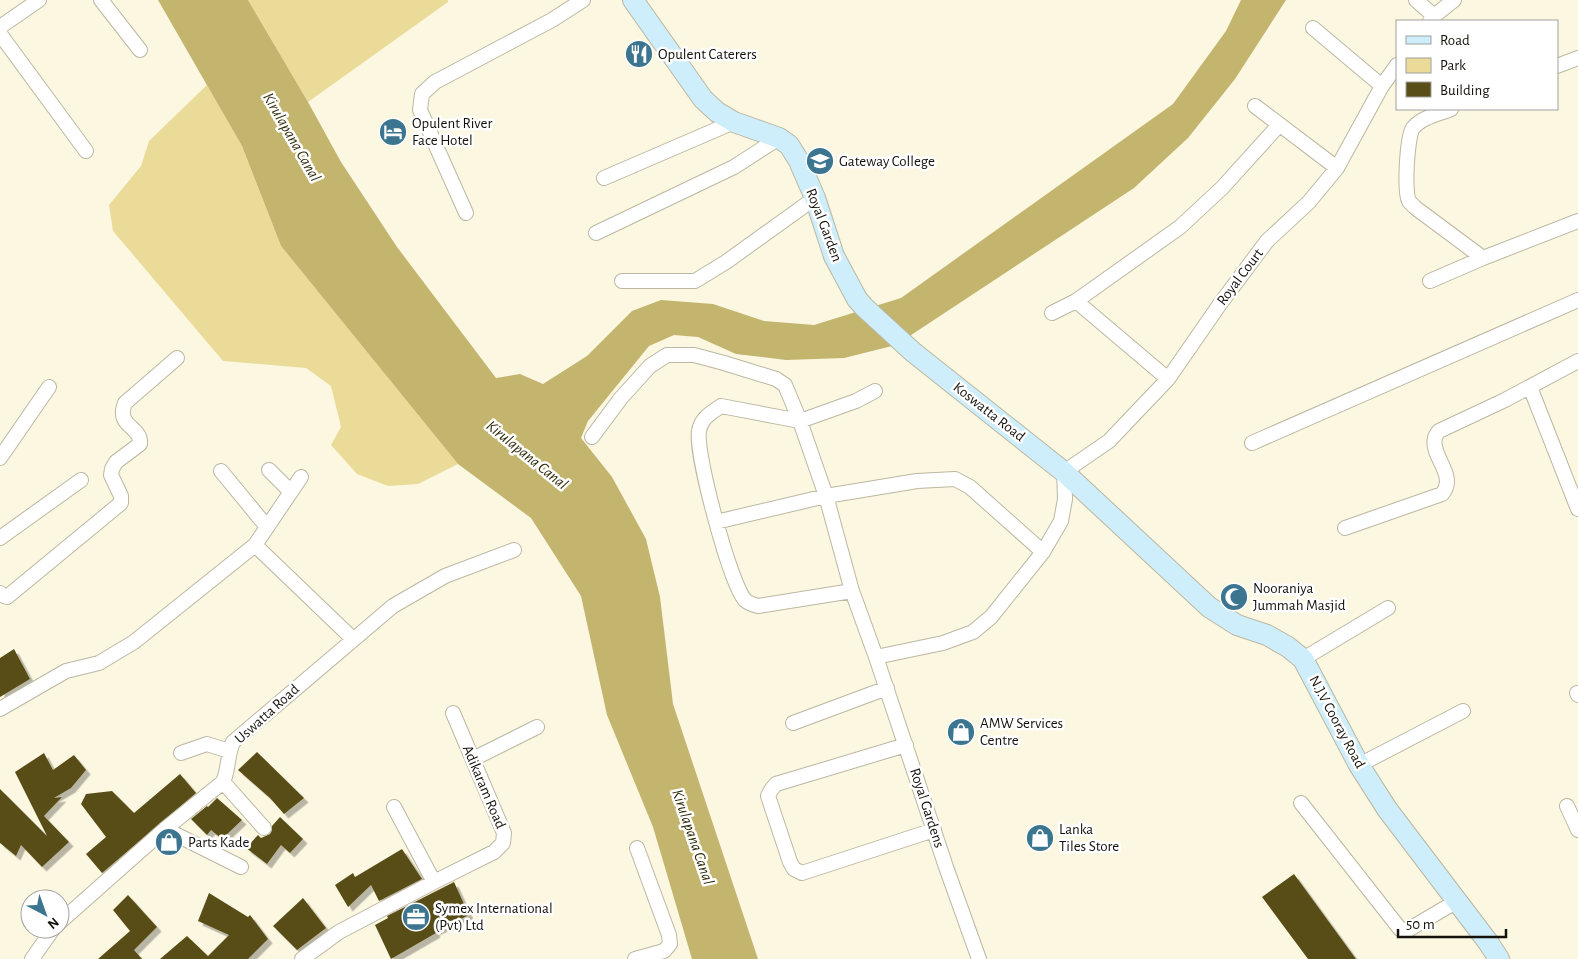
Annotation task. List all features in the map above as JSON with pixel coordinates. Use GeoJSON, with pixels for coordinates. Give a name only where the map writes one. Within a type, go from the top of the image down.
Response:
{"type":"FeatureCollection","features":[{"type":"Feature","properties":{"kind":"street"},"geometry":{"type":"LineString","coordinates":[[38,0],[1,26],[86,151]]}},
{"type":"Feature","properties":{"kind":"street"},"geometry":{"type":"LineString","coordinates":[[101,0],[140,50]]}},
{"type":"Feature","properties":{"kind":"street"},"geometry":{"type":"LineString","coordinates":[[466,214],[420,110],[422,94],[435,82],[552,20],[584,0]]}},
{"type":"Feature","properties":{"kind":"street","name":"Royal Garden"},"geometry":{"type":"LineString","coordinates":[[633,0],[703,99],[717,112],[734,122],[779,138],[789,145],[799,161],[815,198],[834,256],[857,299],[913,352]]}},
{"type":"Feature","properties":{"kind":"street"},"geometry":{"type":"LineString","coordinates":[[1416,0],[1432,19],[1454,0]]}},
{"type":"Feature","properties":{"kind":"street"},"geometry":{"type":"LineString","coordinates":[[1313,28],[1382,86]]}},
{"type":"Feature","properties":{"kind":"street"},"geometry":{"type":"LineString","coordinates":[[1558,66],[1578,58]]}},
{"type":"Feature","properties":{"kind":"street","name":"Royal Court"},"geometry":{"type":"LineString","coordinates":[[1064,472],[1109,441],[1168,379],[1220,304],[1267,242],[1309,202],[1337,168],[1382,86],[1396,67]]}},
{"type":"Feature","properties":{"kind":"street"},"geometry":{"type":"LineString","coordinates":[[1255,106],[1337,168]]}},
{"type":"Feature","properties":{"kind":"street"},"geometry":{"type":"LineString","coordinates":[[1449,110],[1422,121],[1412,129],[1409,140],[1407,190],[1409,200],[1417,209],[1483,258]]}},
{"type":"Feature","properties":{"kind":"street"},"geometry":{"type":"LineString","coordinates":[[604,178],[734,122]]}},
{"type":"Feature","properties":{"kind":"street"},"geometry":{"type":"LineString","coordinates":[[1052,313],[1076,301],[1180,227],[1222,188],[1279,125]]}},
{"type":"Feature","properties":{"kind":"street"},"geometry":{"type":"LineString","coordinates":[[596,233],[734,167],[779,138]]}},
{"type":"Feature","properties":{"kind":"street"},"geometry":{"type":"LineString","coordinates":[[622,281],[695,281],[726,262],[815,198]]}},
{"type":"Feature","properties":{"kind":"street"},"geometry":{"type":"LineString","coordinates":[[1430,281],[1578,221]]}},
{"type":"Feature","properties":{"kind":"street"},"geometry":{"type":"LineString","coordinates":[[1252,443],[1578,300]]}},
{"type":"Feature","properties":{"kind":"street"},"geometry":{"type":"LineString","coordinates":[[1076,301],[1168,379]]}},
{"type":"Feature","properties":{"kind":"street","name":"Koswatta Road"},"geometry":{"type":"LineString","coordinates":[[913,352],[1064,472],[1130,533]]}},
{"type":"Feature","properties":{"kind":"street","name":"Royal Gardens"},"geometry":{"type":"LineString","coordinates":[[592,437],[621,398],[644,372],[667,355],[694,355],[776,379],[785,384],[826,496],[852,591],[979,959]]}},
{"type":"Feature","properties":{"kind":"street"},"geometry":{"type":"LineString","coordinates":[[0,593],[1,595],[8,596],[121,504],[122,500],[111,475],[112,468],[116,462],[140,444],[139,436],[123,419],[122,411],[125,404],[177,358]]}},
{"type":"Feature","properties":{"kind":"street"},"geometry":{"type":"LineString","coordinates":[[1345,528],[1442,494],[1447,489],[1448,481],[1435,446],[1435,438],[1439,431],[1530,387],[1578,361]]}},
{"type":"Feature","properties":{"kind":"street"},"geometry":{"type":"LineString","coordinates":[[0,458],[49,387]]}},
{"type":"Feature","properties":{"kind":"street"},"geometry":{"type":"LineString","coordinates":[[1530,387],[1578,508]]}},
{"type":"Feature","properties":{"kind":"street"},"geometry":{"type":"LineString","coordinates":[[852,591],[758,606],[746,601],[739,591],[734,578],[716,522],[700,453],[699,430],[705,416],[721,406],[800,421],[856,401],[875,391]]}},
{"type":"Feature","properties":{"kind":"street"},"geometry":{"type":"LineString","coordinates":[[269,470],[291,492]]}},
{"type":"Feature","properties":{"kind":"street"},"geometry":{"type":"LineString","coordinates":[[221,471],[267,527]]}},
{"type":"Feature","properties":{"kind":"street"},"geometry":{"type":"LineString","coordinates":[[876,657],[943,644],[974,632],[991,617],[1043,552],[1061,521],[1064,499],[1064,472]]}},
{"type":"Feature","properties":{"kind":"street"},"geometry":{"type":"LineString","coordinates":[[0,709],[66,671],[99,663],[134,642],[255,545],[302,477]]}},
{"type":"Feature","properties":{"kind":"street"},"geometry":{"type":"LineString","coordinates":[[0,538],[81,480]]}},
{"type":"Feature","properties":{"kind":"street"},"geometry":{"type":"LineString","coordinates":[[716,522],[826,496],[917,481],[956,480],[970,487],[1043,552]]}},
{"type":"Feature","properties":{"kind":"street","name":"N.J.V Cooray Road"},"geometry":{"type":"LineString","coordinates":[[1130,533],[1208,607],[1237,625],[1267,635],[1288,647],[1303,659],[1359,765],[1387,809],[1499,959]]}},
{"type":"Feature","properties":{"kind":"street"},"geometry":{"type":"LineString","coordinates":[[255,545],[354,639]]}},
{"type":"Feature","properties":{"kind":"street","name":"Uswatta Road"},"geometry":{"type":"LineString","coordinates":[[223,782],[229,751],[233,742],[393,606],[445,576],[514,550]]}},
{"type":"Feature","properties":{"kind":"street"},"geometry":{"type":"LineString","coordinates":[[1303,659],[1388,608]]}},
{"type":"Feature","properties":{"kind":"street"},"geometry":{"type":"LineString","coordinates":[[792,723],[887,688]]}},
{"type":"Feature","properties":{"kind":"street"},"geometry":{"type":"LineString","coordinates":[[1359,765],[1463,711]]}},
{"type":"Feature","properties":{"kind":"street","name":"Adikaram Road"},"geometry":{"type":"LineString","coordinates":[[302,959],[339,932],[494,852],[503,844],[504,833],[453,713]]}},
{"type":"Feature","properties":{"kind":"street"},"geometry":{"type":"LineString","coordinates":[[473,759],[537,727]]}},
{"type":"Feature","properties":{"kind":"street"},"geometry":{"type":"LineString","coordinates":[[181,753],[207,744],[229,751]]}},
{"type":"Feature","properties":{"kind":"street"},"geometry":{"type":"LineString","coordinates":[[906,745],[776,784],[768,796],[790,862],[794,869],[802,873],[934,830]]}},
{"type":"Feature","properties":{"kind":"street"},"geometry":{"type":"LineString","coordinates":[[70,913],[165,829],[223,782],[264,828]]}},
{"type":"Feature","properties":{"kind":"street"},"geometry":{"type":"LineString","coordinates":[[1301,803],[1400,929],[1408,930],[1456,901]]}},
{"type":"Feature","properties":{"kind":"street"},"geometry":{"type":"LineString","coordinates":[[1567,806],[1578,830]]}},
{"type":"Feature","properties":{"kind":"street"},"geometry":{"type":"LineString","coordinates":[[394,807],[434,882]]}},
{"type":"Feature","properties":{"kind":"street"},"geometry":{"type":"LineString","coordinates":[[165,829],[241,867]]}},
{"type":"Feature","properties":{"kind":"street"},"geometry":{"type":"LineString","coordinates":[[636,959],[664,951],[670,944],[669,935],[637,848]]}},
{"type":"Feature","properties":{"kind":"street"},"geometry":{"type":"LineString","coordinates":[[32,959],[46,939]]}},
{"type":"Feature","properties":{"kind":"green space"},"geometry":{"type":"Polygon","coordinates":[[[248,0],[448,0],[448,2],[308,102],[248,0]]]}},
{"type":"Feature","properties":{"kind":"green space"},"geometry":{"type":"Polygon","coordinates":[[[207,85],[242,146],[281,246],[458,464],[418,484],[388,486],[357,474],[331,445],[341,427],[331,386],[306,368],[223,361],[113,231],[109,205],[141,166],[149,141],[207,85]]]}},
{"type":"Feature","properties":{"kind":"shaded area"},"geometry":{"type":"Polygon","coordinates":[[[158,0],[248,0],[341,162],[397,247],[496,378],[520,374],[543,384],[587,356],[632,311],[661,300],[713,304],[764,321],[814,325],[901,298],[1173,104],[1226,31],[1241,0],[1286,0],[1235,79],[1188,138],[1134,188],[896,345],[844,358],[786,360],[736,354],[698,337],[674,335],[649,346],[588,421],[581,438],[612,477],[646,539],[660,597],[673,704],[758,959],[692,959],[653,827],[607,715],[581,596],[531,518],[458,464],[281,246],[242,146],[158,0]]]}},
{"type":"Feature","properties":{"kind":"building"},"geometry":{"type":"Polygon","coordinates":[[[14,649],[30,679],[0,697],[0,658],[14,649]]]}},
{"type":"Feature","properties":{"kind":"building"},"geometry":{"type":"Polygon","coordinates":[[[257,752],[304,798],[284,814],[270,798],[238,770],[257,752]]]}},
{"type":"Feature","properties":{"kind":"building"},"geometry":{"type":"Polygon","coordinates":[[[44,753],[53,770],[74,755],[86,770],[71,788],[54,798],[62,797],[44,816],[69,842],[42,867],[21,845],[16,856],[0,843],[0,789],[47,836],[15,772],[44,753]]]}},
{"type":"Feature","properties":{"kind":"building"},"geometry":{"type":"Polygon","coordinates":[[[180,774],[196,793],[102,873],[86,854],[106,837],[81,804],[86,794],[112,791],[134,813],[180,774]]]}},
{"type":"Feature","properties":{"kind":"building"},"geometry":{"type":"Polygon","coordinates":[[[217,798],[242,820],[222,839],[211,830],[207,835],[191,819],[217,798]]]}},
{"type":"Feature","properties":{"kind":"building"},"geometry":{"type":"Polygon","coordinates":[[[280,817],[303,839],[290,853],[281,845],[267,864],[246,848],[258,835],[261,838],[270,834],[272,826],[280,817]]]}},
{"type":"Feature","properties":{"kind":"building"},"geometry":{"type":"Polygon","coordinates":[[[402,849],[422,879],[379,901],[371,885],[348,907],[335,885],[353,873],[355,877],[402,849]]]}},
{"type":"Feature","properties":{"kind":"building"},"geometry":{"type":"Polygon","coordinates":[[[1294,874],[1356,959],[1308,959],[1262,897],[1294,874]]]}},
{"type":"Feature","properties":{"kind":"building"},"geometry":{"type":"Polygon","coordinates":[[[454,882],[469,915],[435,931],[436,933],[391,959],[375,925],[388,918],[387,916],[454,882]]]}},
{"type":"Feature","properties":{"kind":"building"},"geometry":{"type":"Polygon","coordinates":[[[209,893],[248,917],[250,915],[268,939],[248,959],[160,959],[187,936],[208,956],[229,935],[198,921],[209,893]]]}},
{"type":"Feature","properties":{"kind":"building"},"geometry":{"type":"Polygon","coordinates":[[[128,895],[157,927],[134,950],[142,959],[98,959],[130,931],[113,910],[128,895]]]}},
{"type":"Feature","properties":{"kind":"building"},"geometry":{"type":"Polygon","coordinates":[[[303,898],[326,928],[297,950],[273,926],[303,898]]]}},
{"type":"Feature","properties":{"kind":"place","name":"Opulent Caterers"},"geometry":{"type":"Point","coordinates":[639,54]}},
{"type":"Feature","properties":{"kind":"place","name":"Opulent River Face Hotel"},"geometry":{"type":"Point","coordinates":[393,132]}},
{"type":"Feature","properties":{"kind":"place","name":"Gateway College"},"geometry":{"type":"Point","coordinates":[820,161]}},
{"type":"Feature","properties":{"kind":"place","name":"Nooraniya Jummah Masjid"},"geometry":{"type":"Point","coordinates":[1234,597]}},
{"type":"Feature","properties":{"kind":"place","name":"AMW Services Centre"},"geometry":{"type":"Point","coordinates":[961,732]}},
{"type":"Feature","properties":{"kind":"place","name":"Lanka Tiles Store"},"geometry":{"type":"Point","coordinates":[1040,838]}},
{"type":"Feature","properties":{"kind":"place","name":"Parts Kade"},"geometry":{"type":"Point","coordinates":[169,842]}},
{"type":"Feature","properties":{"kind":"place","name":"Symex International (Pvt) Ltd"},"geometry":{"type":"Point","coordinates":[416,917]}},
{"type":"Feature","properties":{"kind":"water label","name":"Kirulapana Canal"},"geometry":{"type":"Point","coordinates":[292,137]}},
{"type":"Feature","properties":{"kind":"water label","name":"Kirulapana Canal"},"geometry":{"type":"Point","coordinates":[527,455]}},
{"type":"Feature","properties":{"kind":"water label","name":"Kirulapana Canal"},"geometry":{"type":"Point","coordinates":[693,837]}}]}
